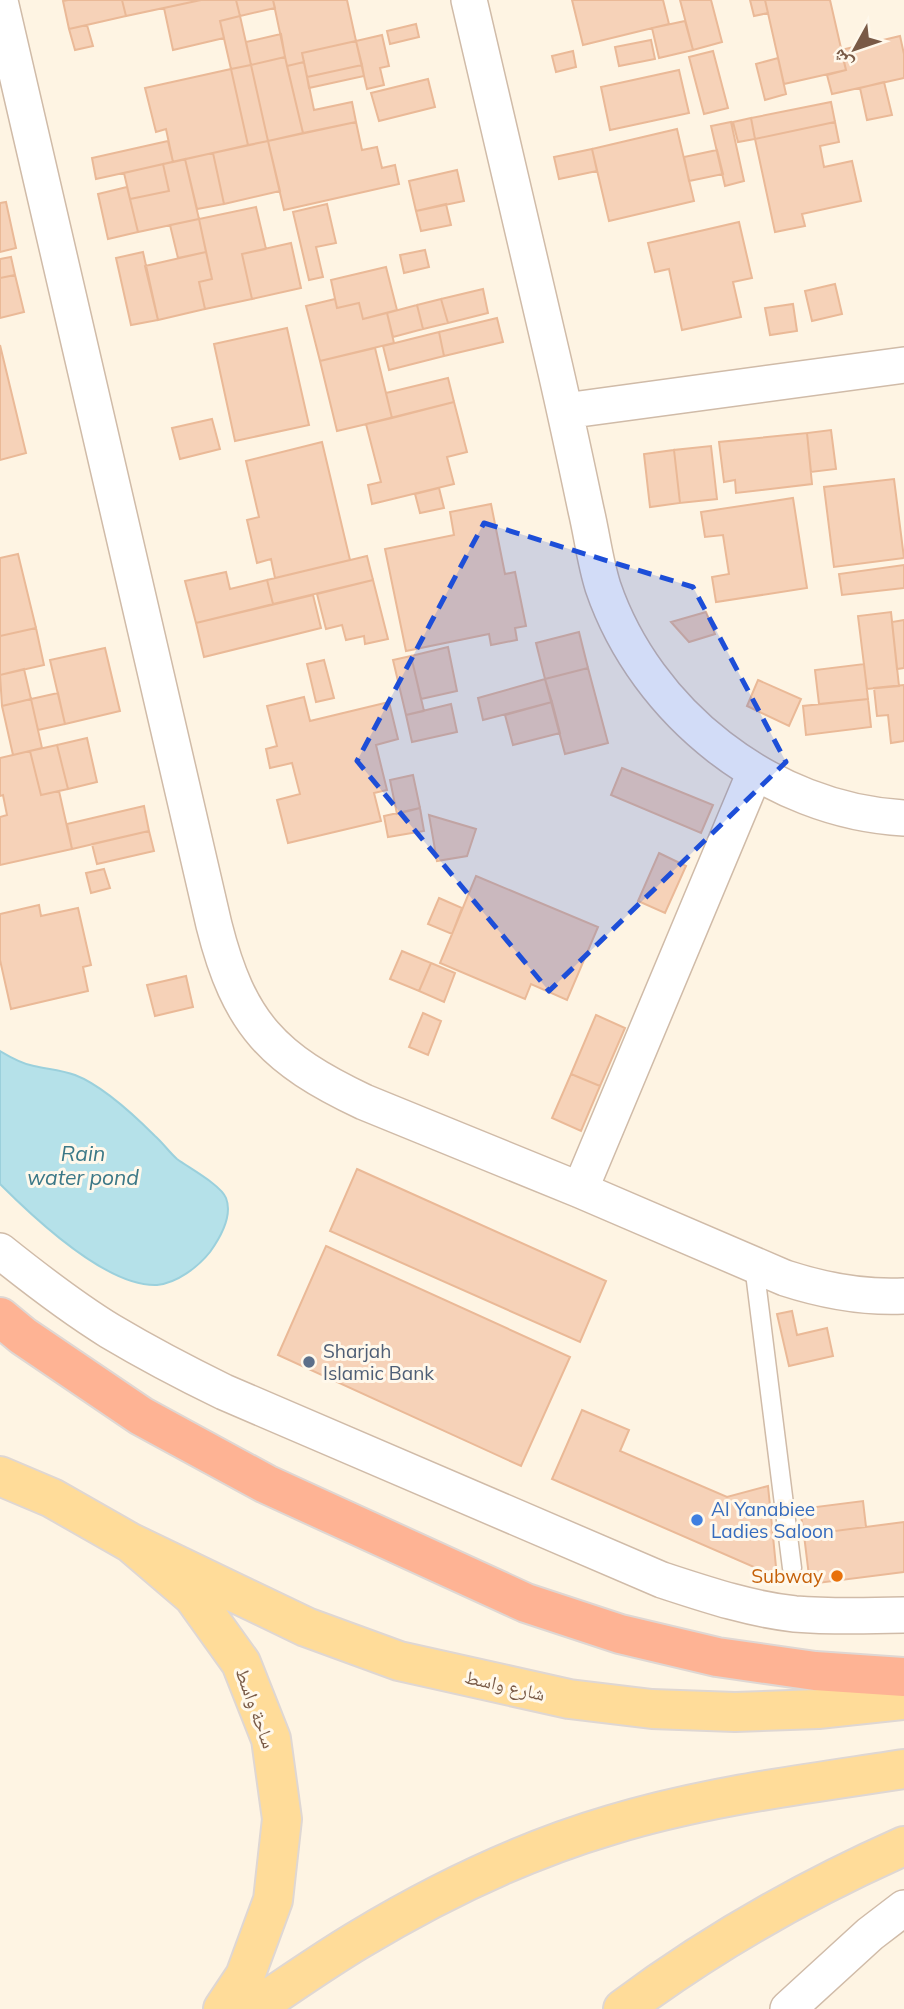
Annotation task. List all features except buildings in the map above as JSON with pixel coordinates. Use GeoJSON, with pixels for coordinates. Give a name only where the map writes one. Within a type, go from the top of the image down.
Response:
{"type":"FeatureCollection","features":[{"type":"Feature","properties":{"kind":"highway"},"geometry":{"type":"LineString","coordinates":[[0,1317],[23,1336],[141,1416],[278,1489],[526,1602],[620,1634],[717,1657],[815,1671],[904,1677]]}},
{"type":"Feature","properties":{"kind":"main road","name":"ساحة واسط"},"geometry":{"type":"LineString","coordinates":[[0,1476],[52,1498],[131,1543],[193,1597],[241,1662],[271,1739],[282,1819],[273,1900],[245,1976],[223,2009]]}},
{"type":"Feature","properties":{"kind":"main road","name":"شارع واسط"},"geometry":{"type":"LineString","coordinates":[[131,1543],[306,1627],[399,1661],[569,1699],[652,1709],[735,1712],[818,1709],[904,1700]]}},
{"type":"Feature","properties":{"kind":"main road"},"geometry":{"type":"LineString","coordinates":[[253,2009],[359,1940],[439,1894],[524,1856],[611,1825],[700,1802],[904,1769]]}},
{"type":"Feature","properties":{"kind":"main road"},"geometry":{"type":"LineString","coordinates":[[623,2009],[711,1948],[784,1905],[860,1865],[904,1846]]}},
{"type":"Feature","properties":{"kind":"street"},"geometry":{"type":"LineString","coordinates":[[469,0],[603,586],[622,631],[648,673],[679,710],[715,744],[755,772],[797,793],[841,808],[904,818]]}},
{"type":"Feature","properties":{"kind":"street"},"geometry":{"type":"LineString","coordinates":[[0,1],[5,44],[223,959],[235,991],[260,1029],[274,1046],[301,1068],[330,1086],[785,1279],[851,1295],[904,1296]]}},
{"type":"Feature","properties":{"kind":"street"},"geometry":{"type":"LineString","coordinates":[[565,411],[904,365]]}},
{"type":"Feature","properties":{"kind":"street"},"geometry":{"type":"LineString","coordinates":[[580,1190],[755,772]]}},
{"type":"Feature","properties":{"kind":"street"},"geometry":{"type":"LineString","coordinates":[[0,1251],[68,1303],[168,1365],[236,1398],[662,1580],[728,1601],[793,1614],[856,1617],[904,1615]]}},
{"type":"Feature","properties":{"kind":"street"},"geometry":{"type":"LineString","coordinates":[[754,1265],[904,1276]]}},
{"type":"Feature","properties":{"kind":"street"},"geometry":{"type":"LineString","coordinates":[[788,2009],[870,1934],[904,1908]]}},
{"type":"Feature","properties":{"kind":"lane"},"geometry":{"type":"LineString","coordinates":[[754,1265],[792,1567]]}},
{"type":"Feature","properties":{"kind":"highlighted area"},"geometry":{"type":"Polygon","coordinates":[[[484,523],[693,587],[786,762],[549,991],[357,761],[484,523]]]}},
{"type":"Feature","properties":{"kind":"water","name":"Rain water pond"},"geometry":{"type":"Polygon","coordinates":[[[0,1051],[25,1064],[70,1073],[96,1086],[138,1119],[177,1159],[223,1193],[228,1205],[224,1226],[210,1252],[199,1263],[179,1278],[165,1284],[137,1283],[116,1275],[72,1248],[0,1184],[0,1051]]]}},
{"type":"Feature","properties":{"kind":"place","name":"Sharjah Islamic Bank"},"geometry":{"type":"Point","coordinates":[309,1362]}},
{"type":"Feature","properties":{"kind":"place","name":"Al Yanabiee Ladies Saloon"},"geometry":{"type":"Point","coordinates":[697,1520]}},
{"type":"Feature","properties":{"kind":"place","name":"Subway"},"geometry":{"type":"Point","coordinates":[837,1576]}}]}
